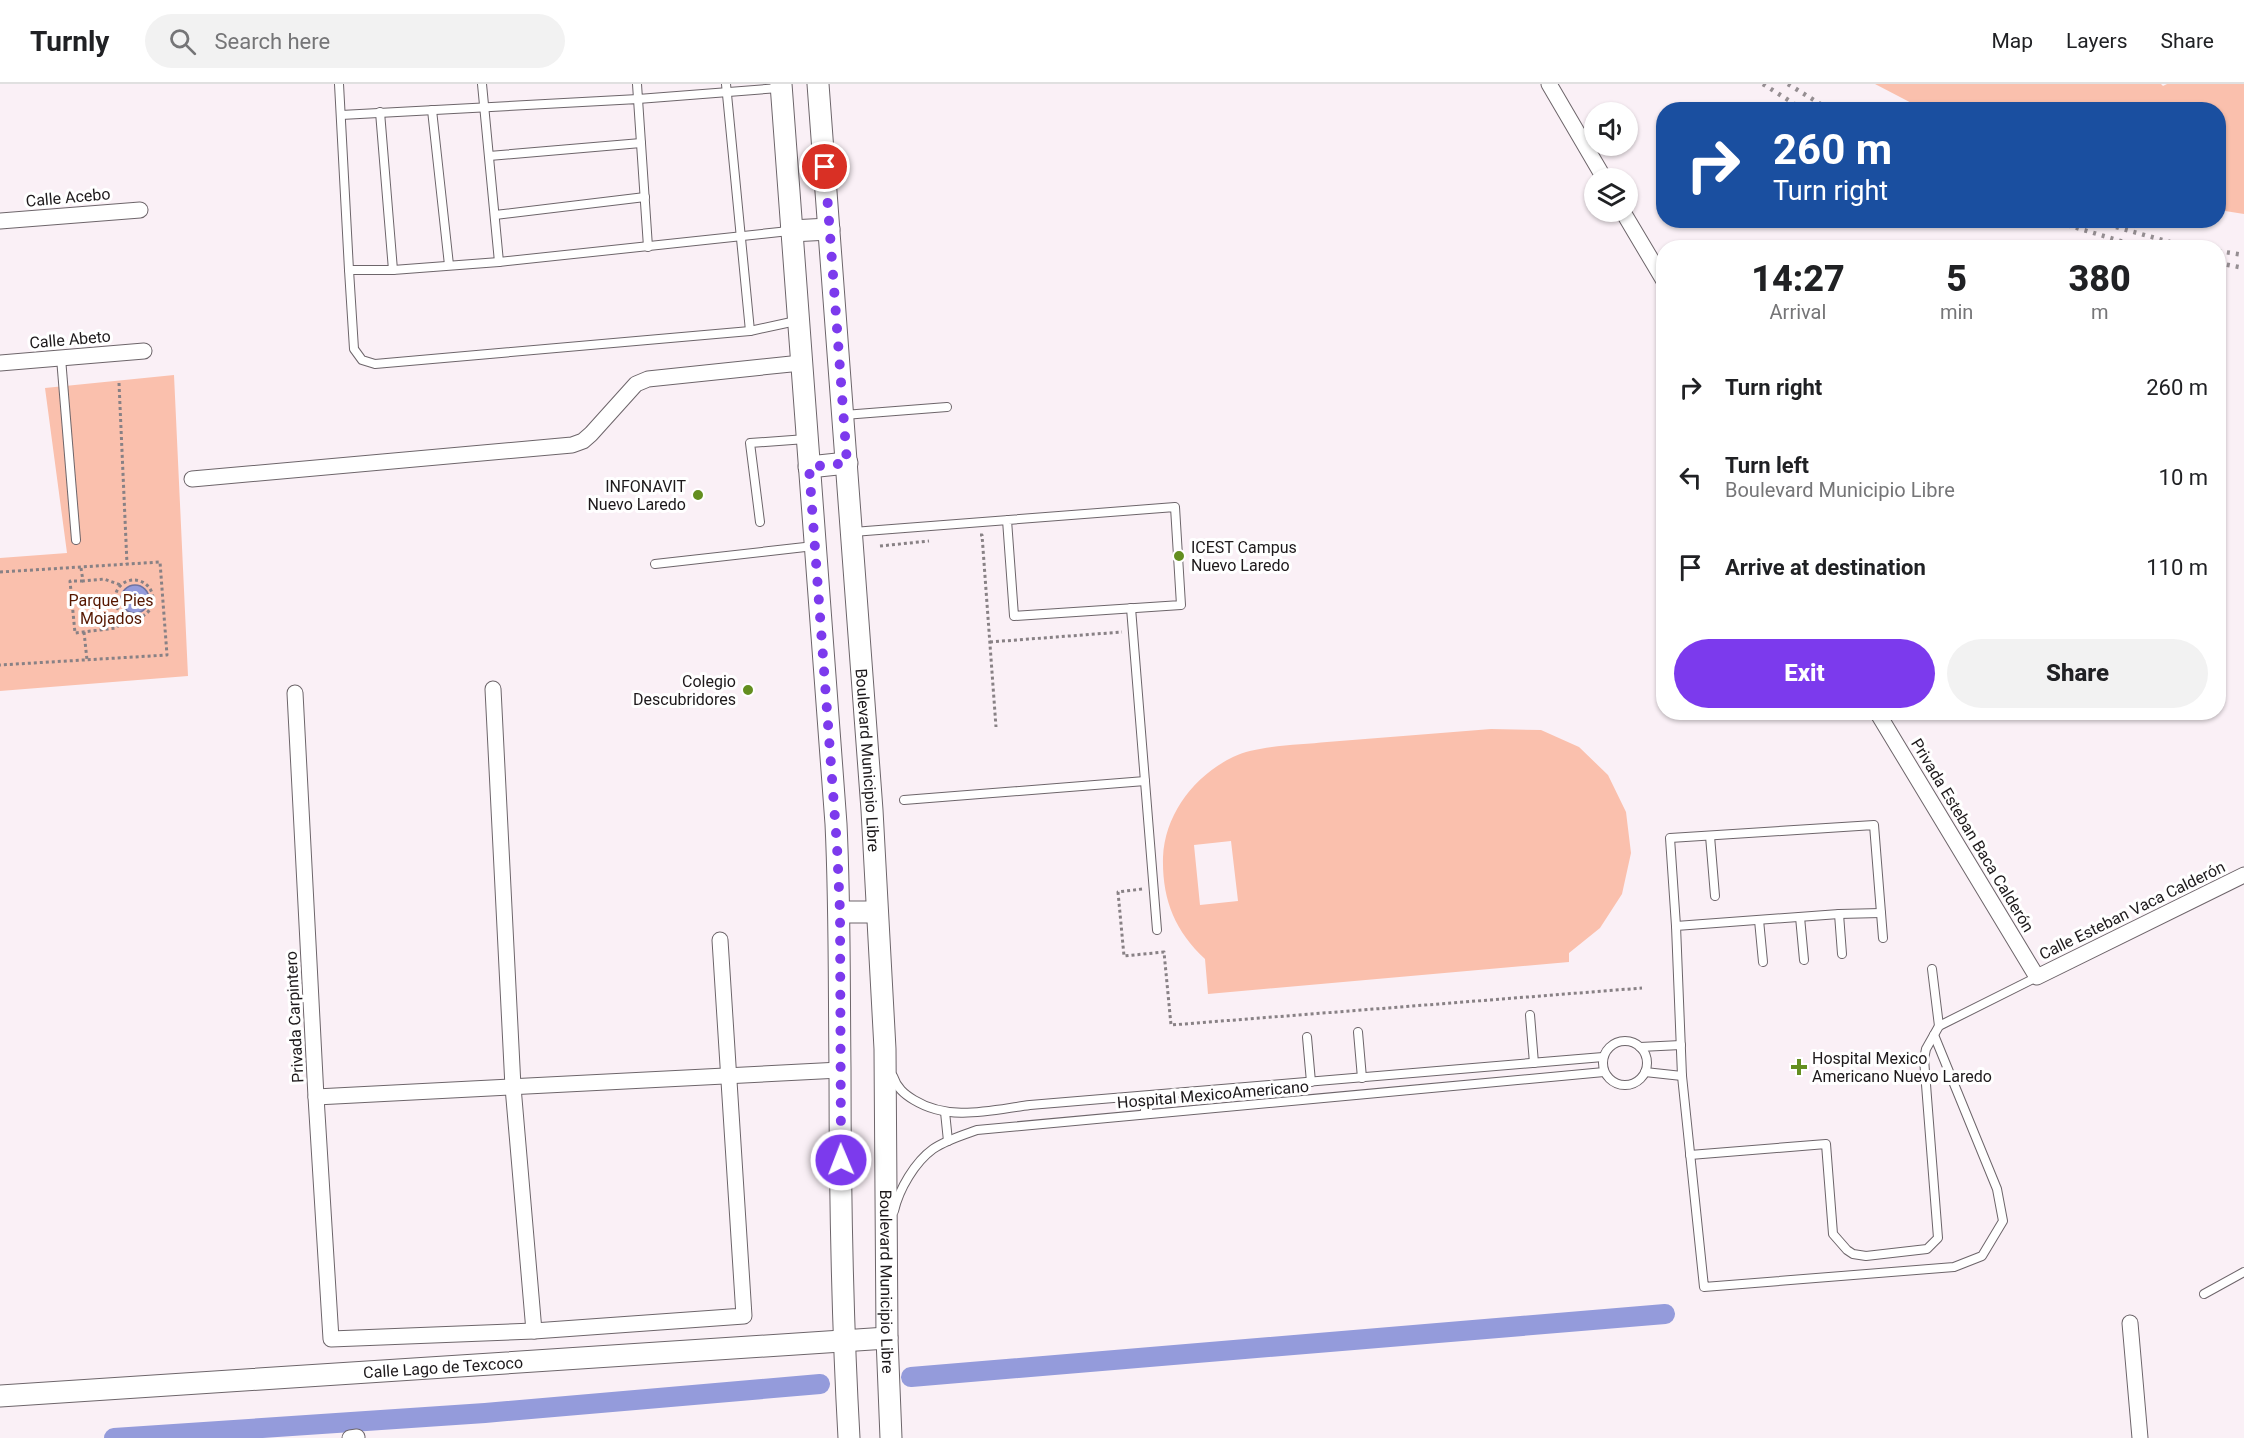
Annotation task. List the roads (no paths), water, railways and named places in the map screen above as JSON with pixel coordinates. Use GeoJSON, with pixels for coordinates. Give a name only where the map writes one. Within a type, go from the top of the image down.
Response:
{"type":"FeatureCollection","features":[{"type":"Feature","properties":{"kind":"main road","name":"Boulevard Municipio Libre"},"geometry":{"type":"LineString","coordinates":[[818,84],[872,810],[885,1049],[887,1338],[891,1438]]}},
{"type":"Feature","properties":{"kind":"main road"},"geometry":{"type":"LineString","coordinates":[[781,86],[836,824],[840,912],[844,1341],[849,1438]]}},
{"type":"Feature","properties":{"kind":"main road"},"geometry":{"type":"LineString","coordinates":[[792,231],[829,229]]}},
{"type":"Feature","properties":{"kind":"main road"},"geometry":{"type":"LineString","coordinates":[[809,467],[847,463]]}},
{"type":"Feature","properties":{"kind":"main road"},"geometry":{"type":"LineString","coordinates":[[840,912],[876,912]]}},
{"type":"Feature","properties":{"kind":"main road","name":"Calle Lago de Texcoco"},"geometry":{"type":"LineString","coordinates":[[0,1396],[887,1338]]}},
{"type":"Feature","properties":{"kind":"street"},"geometry":{"type":"LineString","coordinates":[[1549,84],[1598,168]]}},
{"type":"Feature","properties":{"kind":"street","name":"Calle Acebo"},"geometry":{"type":"LineString","coordinates":[[0,221],[140,210]]}},
{"type":"Feature","properties":{"kind":"street"},"geometry":{"type":"LineString","coordinates":[[1629,222],[1656,268]]}},
{"type":"Feature","properties":{"kind":"street","name":"Calle Abeto"},"geometry":{"type":"LineString","coordinates":[[0,363],[144,351]]}},
{"type":"Feature","properties":{"kind":"street"},"geometry":{"type":"LineString","coordinates":[[192,479],[572,445],[583,441],[636,384],[648,379],[801,363]]}},
{"type":"Feature","properties":{"kind":"street"},"geometry":{"type":"LineString","coordinates":[[493,689],[513,1087],[534,1331],[744,1316],[720,940]]}},
{"type":"Feature","properties":{"kind":"street","name":"Privada Carpintero"},"geometry":{"type":"LineString","coordinates":[[295,693],[331,1339],[534,1331]]}},
{"type":"Feature","properties":{"kind":"street","name":"Privada Esteban Baca Calderón"},"geometry":{"type":"LineString","coordinates":[[1882,720],[2037,977]]}},
{"type":"Feature","properties":{"kind":"street","name":"Calle Esteban Vaca Calderón"},"geometry":{"type":"LineString","coordinates":[[2037,977],[2244,875]]}},
{"type":"Feature","properties":{"kind":"street"},"geometry":{"type":"LineString","coordinates":[[316,1097],[840,1070]]}},
{"type":"Feature","properties":{"kind":"street"},"geometry":{"type":"LineString","coordinates":[[2130,1323],[2140,1438]]}},
{"type":"Feature","properties":{"kind":"street"},"geometry":{"type":"LineString","coordinates":[[350,1438],[357,1437]]}},
{"type":"Feature","properties":{"kind":"lane"},"geometry":{"type":"LineString","coordinates":[[339,84],[354,349],[362,360],[375,364],[750,331],[798,321]]}},
{"type":"Feature","properties":{"kind":"lane"},"geometry":{"type":"LineString","coordinates":[[482,84],[499,262]]}},
{"type":"Feature","properties":{"kind":"lane"},"geometry":{"type":"LineString","coordinates":[[637,84],[648,247]]}},
{"type":"Feature","properties":{"kind":"lane"},"geometry":{"type":"LineString","coordinates":[[341,115],[638,99],[727,88],[781,86]]}},
{"type":"Feature","properties":{"kind":"lane"},"geometry":{"type":"LineString","coordinates":[[727,88],[750,331]]}},
{"type":"Feature","properties":{"kind":"lane"},"geometry":{"type":"LineString","coordinates":[[432,110],[449,265]]}},
{"type":"Feature","properties":{"kind":"lane"},"geometry":{"type":"LineString","coordinates":[[380,112],[393,270]]}},
{"type":"Feature","properties":{"kind":"lane"},"geometry":{"type":"LineString","coordinates":[[489,156],[641,143]]}},
{"type":"Feature","properties":{"kind":"lane"},"geometry":{"type":"LineString","coordinates":[[495,215],[645,197]]}},
{"type":"Feature","properties":{"kind":"lane"},"geometry":{"type":"LineString","coordinates":[[349,270],[393,270],[499,262],[792,231]]}},
{"type":"Feature","properties":{"kind":"lane"},"geometry":{"type":"LineString","coordinates":[[61,358],[76,540]]}},
{"type":"Feature","properties":{"kind":"lane"},"geometry":{"type":"LineString","coordinates":[[843,415],[947,407]]}},
{"type":"Feature","properties":{"kind":"lane"},"geometry":{"type":"LineString","coordinates":[[760,522],[750,443],[807,439]]}},
{"type":"Feature","properties":{"kind":"lane"},"geometry":{"type":"LineString","coordinates":[[852,532],[1007,520],[1175,507],[1181,605],[1014,616],[1007,520]]}},
{"type":"Feature","properties":{"kind":"lane"},"geometry":{"type":"LineString","coordinates":[[655,564],[815,546]]}},
{"type":"Feature","properties":{"kind":"lane"},"geometry":{"type":"LineString","coordinates":[[1131,608],[1157,930]]}},
{"type":"Feature","properties":{"kind":"lane"},"geometry":{"type":"LineString","coordinates":[[904,800],[1145,781]]}},
{"type":"Feature","properties":{"kind":"lane"},"geometry":{"type":"LineString","coordinates":[[1883,938],[1874,825],[1670,838],[1682,1076],[1704,1287],[1954,1267],[1982,1256],[2003,1221],[1997,1189],[1934,1035]]}},
{"type":"Feature","properties":{"kind":"lane"},"geometry":{"type":"LineString","coordinates":[[1710,836],[1714,896]]}},
{"type":"Feature","properties":{"kind":"lane"},"geometry":{"type":"LineString","coordinates":[[1676,926],[1881,913]]}},
{"type":"Feature","properties":{"kind":"lane"},"geometry":{"type":"LineString","coordinates":[[1839,914],[1842,954]]}},
{"type":"Feature","properties":{"kind":"lane"},"geometry":{"type":"LineString","coordinates":[[1800,917],[1804,960]]}},
{"type":"Feature","properties":{"kind":"lane"},"geometry":{"type":"LineString","coordinates":[[1759,920],[1763,962]]}},
{"type":"Feature","properties":{"kind":"lane"},"geometry":{"type":"LineString","coordinates":[[1932,969],[1939,1026]]}},
{"type":"Feature","properties":{"kind":"lane"},"geometry":{"type":"LineString","coordinates":[[1690,1155],[1826,1144],[1833,1234],[1841,1245],[1853,1254],[1866,1256],[1927,1249],[1938,1238],[1924,1059],[1926,1049],[1939,1026],[2037,977]]}},
{"type":"Feature","properties":{"kind":"lane"},"geometry":{"type":"LineString","coordinates":[[1530,1016],[1534,1063]]}},
{"type":"Feature","properties":{"kind":"lane"},"geometry":{"type":"LineString","coordinates":[[1358,1032],[1365,1077],[1370,1093]]}},
{"type":"Feature","properties":{"kind":"lane"},"geometry":{"type":"LineString","coordinates":[[1307,1037],[1311,1082]]}},
{"type":"Feature","properties":{"kind":"lane"},"geometry":{"type":"LineString","coordinates":[[1631,1041],[1640,1047],[1646,1058],[1645,1072],[1640,1079],[1627,1085],[1613,1082],[1604,1072],[1603,1057],[1606,1051],[1617,1042],[1631,1041]]}},
{"type":"Feature","properties":{"kind":"lane"},"geometry":{"type":"LineString","coordinates":[[1640,1047],[1681,1046]]}},
{"type":"Feature","properties":{"kind":"lane","name":"Hospital MexicoAmericano"},"geometry":{"type":"LineString","coordinates":[[885,1049],[896,1084],[905,1094],[921,1105],[945,1112],[974,1113],[1030,1105],[1603,1057]]}},
{"type":"Feature","properties":{"kind":"lane"},"geometry":{"type":"LineString","coordinates":[[1501,1066],[1502,1081]]}},
{"type":"Feature","properties":{"kind":"lane","name":"Hospital MexicoAmericano"},"geometry":{"type":"LineString","coordinates":[[886,1242],[895,1206],[911,1174],[933,1149],[976,1130],[1604,1072]]}},
{"type":"Feature","properties":{"kind":"lane"},"geometry":{"type":"LineString","coordinates":[[1645,1072],[1682,1076]]}},
{"type":"Feature","properties":{"kind":"lane"},"geometry":{"type":"LineString","coordinates":[[1145,1096],[1145,1113]]}},
{"type":"Feature","properties":{"kind":"lane"},"geometry":{"type":"LineString","coordinates":[[945,1112],[948,1141]]}},
{"type":"Feature","properties":{"kind":"lane"},"geometry":{"type":"LineString","coordinates":[[2204,1294],[2244,1272]]}},
{"type":"Feature","properties":{"kind":"water"},"geometry":{"type":"Polygon","coordinates":[[[135,585],[145,589],[149,599],[145,609],[135,613],[125,609],[121,599],[125,589],[135,585]]]}},
{"type":"Feature","properties":{"kind":"waterway"},"geometry":{"type":"LineString","coordinates":[[911,1377],[1665,1314]]}},
{"type":"Feature","properties":{"kind":"waterway"},"geometry":{"type":"LineString","coordinates":[[114,1438],[485,1413],[820,1384]]}},
{"type":"Feature","properties":{"kind":"railway"},"geometry":{"type":"LineString","coordinates":[[1763,84],[1791,102]]}},
{"type":"Feature","properties":{"kind":"railway"},"geometry":{"type":"LineString","coordinates":[[1788,84],[1817,102]]}},
{"type":"Feature","properties":{"kind":"railway"},"geometry":{"type":"LineString","coordinates":[[2077,228],[2117,240]]}},
{"type":"Feature","properties":{"kind":"railway"},"geometry":{"type":"LineString","coordinates":[[2119,228],[2163,240]]}},
{"type":"Feature","properties":{"kind":"railway"},"geometry":{"type":"LineString","coordinates":[[2226,252],[2244,255]]}},
{"type":"Feature","properties":{"kind":"railway"},"geometry":{"type":"LineString","coordinates":[[2226,265],[2244,268]]}},
{"type":"Feature","properties":{"kind":"place","name":"INFONAVIT Nuevo Laredo"},"geometry":{"type":"Point","coordinates":[698,495]}},
{"type":"Feature","properties":{"kind":"place","name":"ICEST Campus Nuevo Laredo"},"geometry":{"type":"Point","coordinates":[1179,556]}},
{"type":"Feature","properties":{"kind":"place","name":"Colegio Descubridores"},"geometry":{"type":"Point","coordinates":[748,690]}},
{"type":"Feature","properties":{"kind":"place","name":"Hospital Mexico Americano Nuevo Laredo"},"geometry":{"type":"Point","coordinates":[1799,1067]}},
{"type":"Feature","properties":{"kind":"park label","name":"Parque Pies Mojados"},"geometry":{"type":"Point","coordinates":[111,609]}}]}
